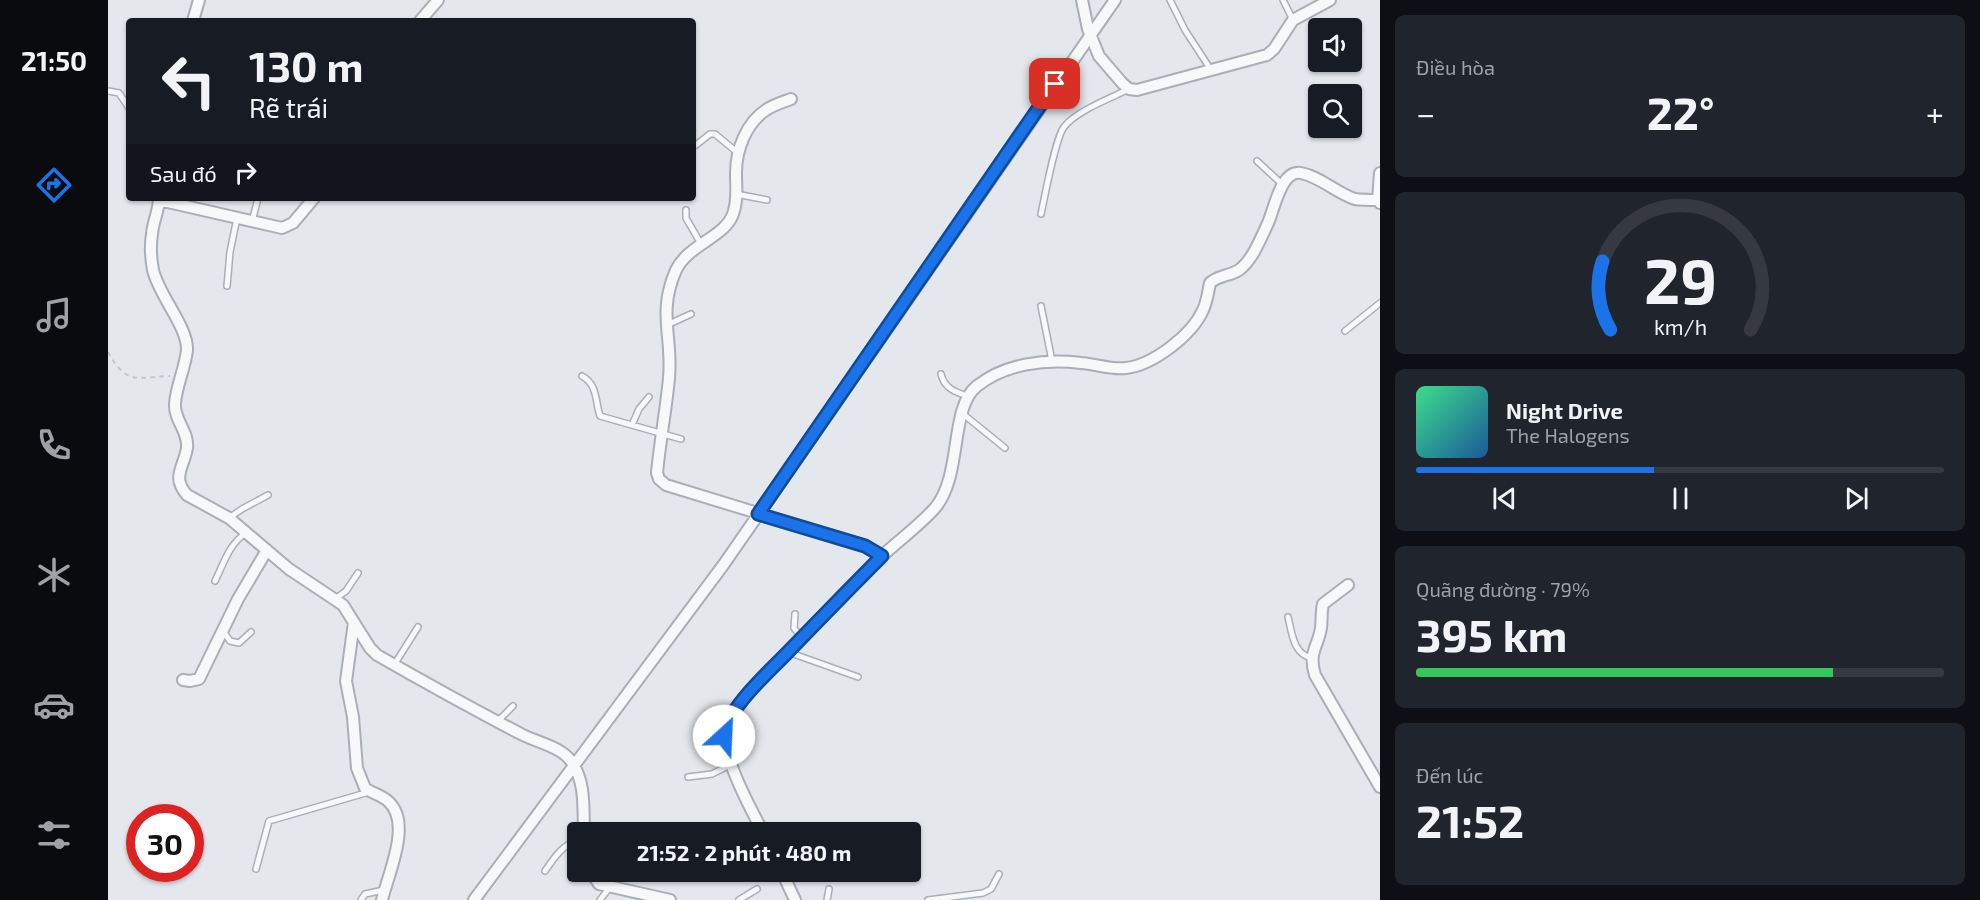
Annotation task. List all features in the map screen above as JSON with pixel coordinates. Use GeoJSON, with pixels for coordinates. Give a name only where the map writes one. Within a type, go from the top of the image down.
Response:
{"type":"FeatureCollection","features":[{"type":"Feature","properties":{"kind":"street"},"geometry":{"type":"LineString","coordinates":[[194,18],[199,0]]}},
{"type":"Feature","properties":{"kind":"street"},"geometry":{"type":"LineString","coordinates":[[423,18],[438,0]]}},
{"type":"Feature","properties":{"kind":"street"},"geometry":{"type":"LineString","coordinates":[[1082,0],[1090,35],[1098,56],[1123,84],[1129,89],[1137,90],[1267,55],[1274,49],[1293,20],[1330,0]]}},
{"type":"Feature","properties":{"kind":"street"},"geometry":{"type":"LineString","coordinates":[[474,900],[724,564],[1115,0]]}},
{"type":"Feature","properties":{"kind":"street"},"geometry":{"type":"LineString","coordinates":[[791,99],[766,110],[754,120],[738,153],[737,203],[732,217],[718,232],[682,260],[676,272],[665,307],[669,376],[660,432],[657,473],[662,482],[865,546],[882,556]]}},
{"type":"Feature","properties":{"kind":"street"},"geometry":{"type":"LineString","coordinates":[[758,822],[742,791],[732,764],[726,745],[725,728],[752,689],[882,556],[936,507],[948,488],[963,414],[972,390],[1008,369],[1052,361],[1125,368],[1142,364],[1166,351],[1190,329],[1204,308],[1210,284],[1214,279],[1238,271],[1248,261],[1268,223],[1283,185],[1293,173],[1300,173],[1356,199],[1379,202],[1380,173]]}},
{"type":"Feature","properties":{"kind":"street"},"geometry":{"type":"LineString","coordinates":[[159,201],[152,232],[153,272],[162,295],[183,329],[187,346],[175,406],[176,414],[186,436],[187,447],[179,474],[179,483],[187,495],[229,518],[289,569],[343,605],[370,648],[377,655],[497,722],[534,741],[559,750],[569,758],[580,778],[584,822]]}},
{"type":"Feature","properties":{"kind":"street"},"geometry":{"type":"LineString","coordinates":[[167,201],[282,228],[293,223],[311,201]]}},
{"type":"Feature","properties":{"kind":"street"},"geometry":{"type":"LineString","coordinates":[[183,680],[190,681],[199,678],[222,629],[267,550]]}},
{"type":"Feature","properties":{"kind":"street"},"geometry":{"type":"LineString","coordinates":[[1348,585],[1323,604],[1320,615],[1321,626],[1312,658],[1315,675],[1380,787]]}},
{"type":"Feature","properties":{"kind":"street"},"geometry":{"type":"LineString","coordinates":[[354,622],[347,690],[353,717],[357,768],[365,788],[392,804],[399,838],[398,850],[383,895]]}},
{"type":"Feature","properties":{"kind":"street"},"geometry":{"type":"LineString","coordinates":[[598,882],[643,897],[670,900]]}},
{"type":"Feature","properties":{"kind":"street"},"geometry":{"type":"LineString","coordinates":[[787,882],[795,900]]}},
{"type":"Feature","properties":{"kind":"lane"},"geometry":{"type":"LineString","coordinates":[[1170,0],[1185,30],[1212,70]]}},
{"type":"Feature","properties":{"kind":"lane"},"geometry":{"type":"LineString","coordinates":[[1283,0],[1293,20]]}},
{"type":"Feature","properties":{"kind":"lane"},"geometry":{"type":"LineString","coordinates":[[1041,214],[1058,141],[1066,125],[1129,89]]}},
{"type":"Feature","properties":{"kind":"lane"},"geometry":{"type":"LineString","coordinates":[[108,91],[119,93],[126,104]]}},
{"type":"Feature","properties":{"kind":"lane"},"geometry":{"type":"LineString","coordinates":[[696,145],[710,134],[715,134],[738,153]]}},
{"type":"Feature","properties":{"kind":"lane"},"geometry":{"type":"LineString","coordinates":[[1257,161],[1283,185]]}},
{"type":"Feature","properties":{"kind":"lane"},"geometry":{"type":"LineString","coordinates":[[736,194],[767,200]]}},
{"type":"Feature","properties":{"kind":"lane"},"geometry":{"type":"LineString","coordinates":[[252,222],[257,201]]}},
{"type":"Feature","properties":{"kind":"lane"},"geometry":{"type":"LineString","coordinates":[[686,210],[686,218],[701,243]]}},
{"type":"Feature","properties":{"kind":"lane"},"geometry":{"type":"LineString","coordinates":[[227,286],[230,252],[237,218]]}},
{"type":"Feature","properties":{"kind":"lane"},"geometry":{"type":"LineString","coordinates":[[1344,331],[1380,303]]}},
{"type":"Feature","properties":{"kind":"lane"},"geometry":{"type":"LineString","coordinates":[[1041,306],[1052,361]]}},
{"type":"Feature","properties":{"kind":"lane"},"geometry":{"type":"LineString","coordinates":[[666,325],[691,315]]}},
{"type":"Feature","properties":{"kind":"lane"},"geometry":{"type":"LineString","coordinates":[[941,374],[946,386],[969,397]]}},
{"type":"Feature","properties":{"kind":"lane"},"geometry":{"type":"LineString","coordinates":[[582,376],[593,386],[600,416],[681,439]]}},
{"type":"Feature","properties":{"kind":"lane"},"geometry":{"type":"LineString","coordinates":[[632,425],[639,409],[649,397]]}},
{"type":"Feature","properties":{"kind":"lane"},"geometry":{"type":"LineString","coordinates":[[963,414],[1005,448]]}},
{"type":"Feature","properties":{"kind":"lane"},"geometry":{"type":"LineString","coordinates":[[229,518],[268,495]]}},
{"type":"Feature","properties":{"kind":"lane"},"geometry":{"type":"LineString","coordinates":[[215,581],[230,549],[238,538],[246,533]]}},
{"type":"Feature","properties":{"kind":"lane"},"geometry":{"type":"LineString","coordinates":[[334,600],[346,591],[357,573]]}},
{"type":"Feature","properties":{"kind":"lane"},"geometry":{"type":"LineString","coordinates":[[795,614],[794,628],[798,633],[805,635]]}},
{"type":"Feature","properties":{"kind":"lane"},"geometry":{"type":"LineString","coordinates":[[1288,617],[1297,649],[1305,657],[1312,658]]}},
{"type":"Feature","properties":{"kind":"lane"},"geometry":{"type":"LineString","coordinates":[[394,665],[418,627]]}},
{"type":"Feature","properties":{"kind":"lane"},"geometry":{"type":"LineString","coordinates":[[222,629],[234,643],[239,643],[251,632]]}},
{"type":"Feature","properties":{"kind":"lane"},"geometry":{"type":"LineString","coordinates":[[788,652],[858,677]]}},
{"type":"Feature","properties":{"kind":"lane"},"geometry":{"type":"LineString","coordinates":[[497,722],[513,706]]}},
{"type":"Feature","properties":{"kind":"lane"},"geometry":{"type":"LineString","coordinates":[[688,777],[712,774],[732,764]]}},
{"type":"Feature","properties":{"kind":"lane"},"geometry":{"type":"LineString","coordinates":[[256,869],[269,821],[370,792]]}},
{"type":"Feature","properties":{"kind":"lane"},"geometry":{"type":"LineString","coordinates":[[545,871],[560,850],[567,845]]}},
{"type":"Feature","properties":{"kind":"lane"},"geometry":{"type":"LineString","coordinates":[[928,900],[982,893],[991,889],[999,874]]}},
{"type":"Feature","properties":{"kind":"lane"},"geometry":{"type":"LineString","coordinates":[[600,900],[610,887]]}},
{"type":"Feature","properties":{"kind":"lane"},"geometry":{"type":"LineString","coordinates":[[739,900],[758,889]]}},
{"type":"Feature","properties":{"kind":"lane"},"geometry":{"type":"LineString","coordinates":[[827,900],[829,889]]}},
{"type":"Feature","properties":{"kind":"lane"},"geometry":{"type":"LineString","coordinates":[[360,900],[364,894],[383,895]]}},
{"type":"Feature","properties":{"kind":"path"},"geometry":{"type":"LineString","coordinates":[[108,352],[123,374],[134,378],[182,376]]}},
{"type":"Feature","properties":{"kind":"route"},"geometry":{"type":"LineString","coordinates":[[724,736],[725,728],[731,717],[752,689],[882,556],[865,546],[758,514],[1055,84]]}}]}
